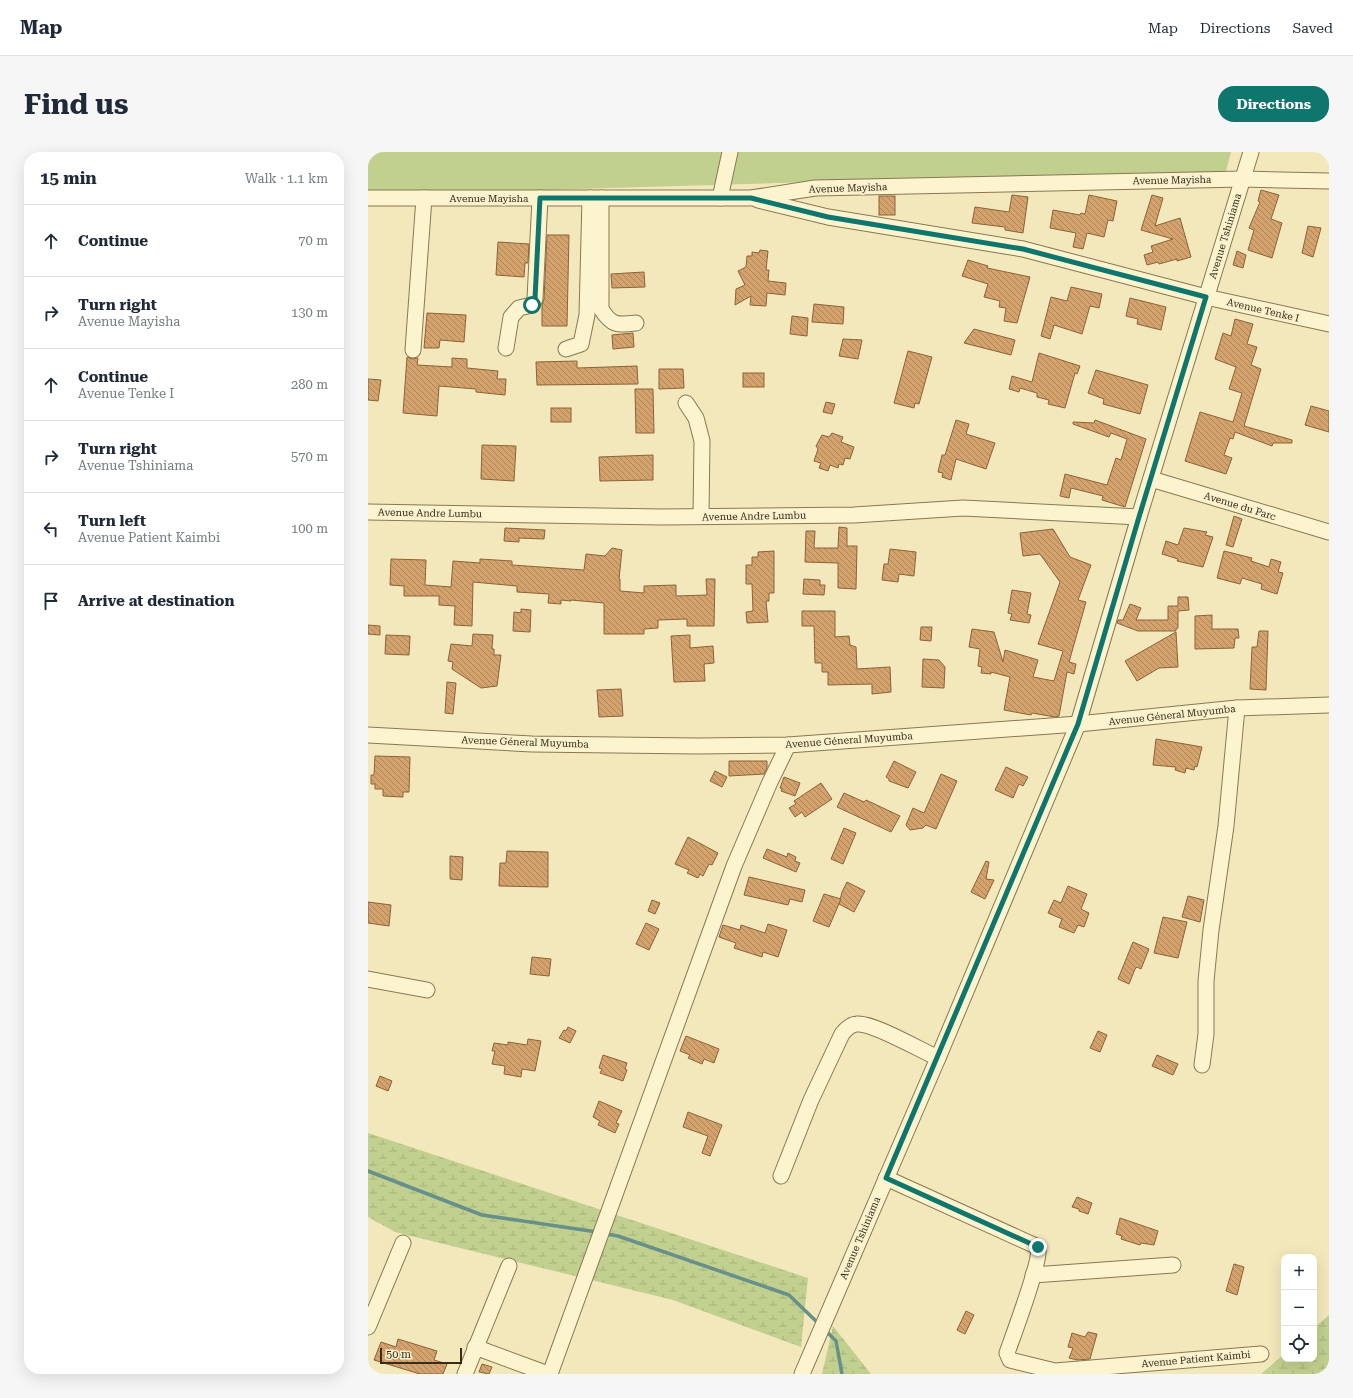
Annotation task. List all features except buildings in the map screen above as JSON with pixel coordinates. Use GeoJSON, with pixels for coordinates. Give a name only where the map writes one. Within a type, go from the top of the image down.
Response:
{"type":"FeatureCollection","features":[{"type":"Feature","properties":{"kind":"street"},"geometry":{"type":"LineString","coordinates":[[720,198],[730,152]]}},
{"type":"Feature","properties":{"kind":"street","name":"Avenue Tshiniama"},"geometry":{"type":"LineString","coordinates":[[802,1374],[938,1058],[1078,724],[1139,517],[1251,152]]}},
{"type":"Feature","properties":{"kind":"street","name":"Avenue Mayisha"},"geometry":{"type":"LineString","coordinates":[[368,198],[751,198],[815,188],[1243,179],[1329,181]]}},
{"type":"Feature","properties":{"kind":"street"},"geometry":{"type":"LineString","coordinates":[[413,350],[424,198]]}},
{"type":"Feature","properties":{"kind":"street"},"geometry":{"type":"LineString","coordinates":[[506,348],[510,317],[519,308],[532,305],[535,299],[540,198]]}},
{"type":"Feature","properties":{"kind":"street"},"geometry":{"type":"LineString","coordinates":[[596,198],[601,309],[608,320],[617,325],[636,323]]}},
{"type":"Feature","properties":{"kind":"street"},"geometry":{"type":"LineString","coordinates":[[566,349],[581,344],[587,315],[596,198]]}},
{"type":"Feature","properties":{"kind":"street","name":"Avenue Tenke I"},"geometry":{"type":"LineString","coordinates":[[751,198],[828,217],[1023,249],[1206,297],[1329,324]]}},
{"type":"Feature","properties":{"kind":"street"},"geometry":{"type":"LineString","coordinates":[[686,403],[696,418],[702,441],[701,516]]}},
{"type":"Feature","properties":{"kind":"street","name":"Avenue du Parc"},"geometry":{"type":"LineString","coordinates":[[1151,479],[1329,532]]}},
{"type":"Feature","properties":{"kind":"street","name":"Avenue Andre Lumbu"},"geometry":{"type":"LineString","coordinates":[[368,512],[701,516],[854,515],[962,508],[1139,517]]}},
{"type":"Feature","properties":{"kind":"street","name":"Avenue Géneral Muyumba"},"geometry":{"type":"LineString","coordinates":[[368,735],[532,744],[697,746],[788,745],[1078,724],[1237,708],[1329,705]]}},
{"type":"Feature","properties":{"kind":"street"},"geometry":{"type":"LineString","coordinates":[[1202,1065],[1206,1034],[1206,981],[1211,930],[1226,826],[1237,708]]}},
{"type":"Feature","properties":{"kind":"street"},"geometry":{"type":"LineString","coordinates":[[475,1347],[549,1374],[734,866],[770,782],[788,745]]}},
{"type":"Feature","properties":{"kind":"street"},"geometry":{"type":"LineString","coordinates":[[368,979],[427,990]]}},
{"type":"Feature","properties":{"kind":"street"},"geometry":{"type":"LineString","coordinates":[[781,1176],[811,1100],[842,1034],[847,1027],[858,1024],[871,1026],[938,1058]]}},
{"type":"Feature","properties":{"kind":"street","name":"Avenue Patient Kaimbi"},"geometry":{"type":"LineString","coordinates":[[886,1178],[1036,1245],[1039,1253],[1007,1353],[1008,1358],[1012,1361],[1055,1371],[1261,1354]]}},
{"type":"Feature","properties":{"kind":"street"},"geometry":{"type":"LineString","coordinates":[[368,1327],[403,1243]]}},
{"type":"Feature","properties":{"kind":"street"},"geometry":{"type":"LineString","coordinates":[[1033,1275],[1173,1265]]}},
{"type":"Feature","properties":{"kind":"street"},"geometry":{"type":"LineString","coordinates":[[465,1374],[509,1266]]}},
{"type":"Feature","properties":{"kind":"green space"},"geometry":{"type":"Polygon","coordinates":[[[368,152],[1231,152],[1225,175],[811,182],[368,195],[368,152]]]}},
{"type":"Feature","properties":{"kind":"green space"},"geometry":{"type":"Polygon","coordinates":[[[368,1133],[808,1278],[801,1347],[673,1300],[395,1232],[368,1217],[368,1133]]]}},
{"type":"Feature","properties":{"kind":"green space"},"geometry":{"type":"Polygon","coordinates":[[[1329,1315],[1329,1374],[1261,1374],[1281,1357],[1281,1362],[1317,1362],[1317,1325],[1329,1315]]]}},
{"type":"Feature","properties":{"kind":"green space"},"geometry":{"type":"Polygon","coordinates":[[[833,1326],[871,1374],[822,1374],[833,1326]]]}},
{"type":"Feature","properties":{"kind":"waterway"},"geometry":{"type":"LineString","coordinates":[[368,1171],[482,1215],[597,1232]]}},
{"type":"Feature","properties":{"kind":"waterway"},"geometry":{"type":"LineString","coordinates":[[606,1234],[618,1236],[789,1295],[819,1324]]}},
{"type":"Feature","properties":{"kind":"waterway"},"geometry":{"type":"LineString","coordinates":[[825,1330],[836,1341],[842,1374]]}},
{"type":"Feature","properties":{"kind":"route"},"geometry":{"type":"LineString","coordinates":[[532,305],[535,299],[540,226],[540,198],[751,198],[828,217],[1023,249],[1206,297],[1078,724],[886,1178],[1030,1242],[1038,1247]]}}]}
